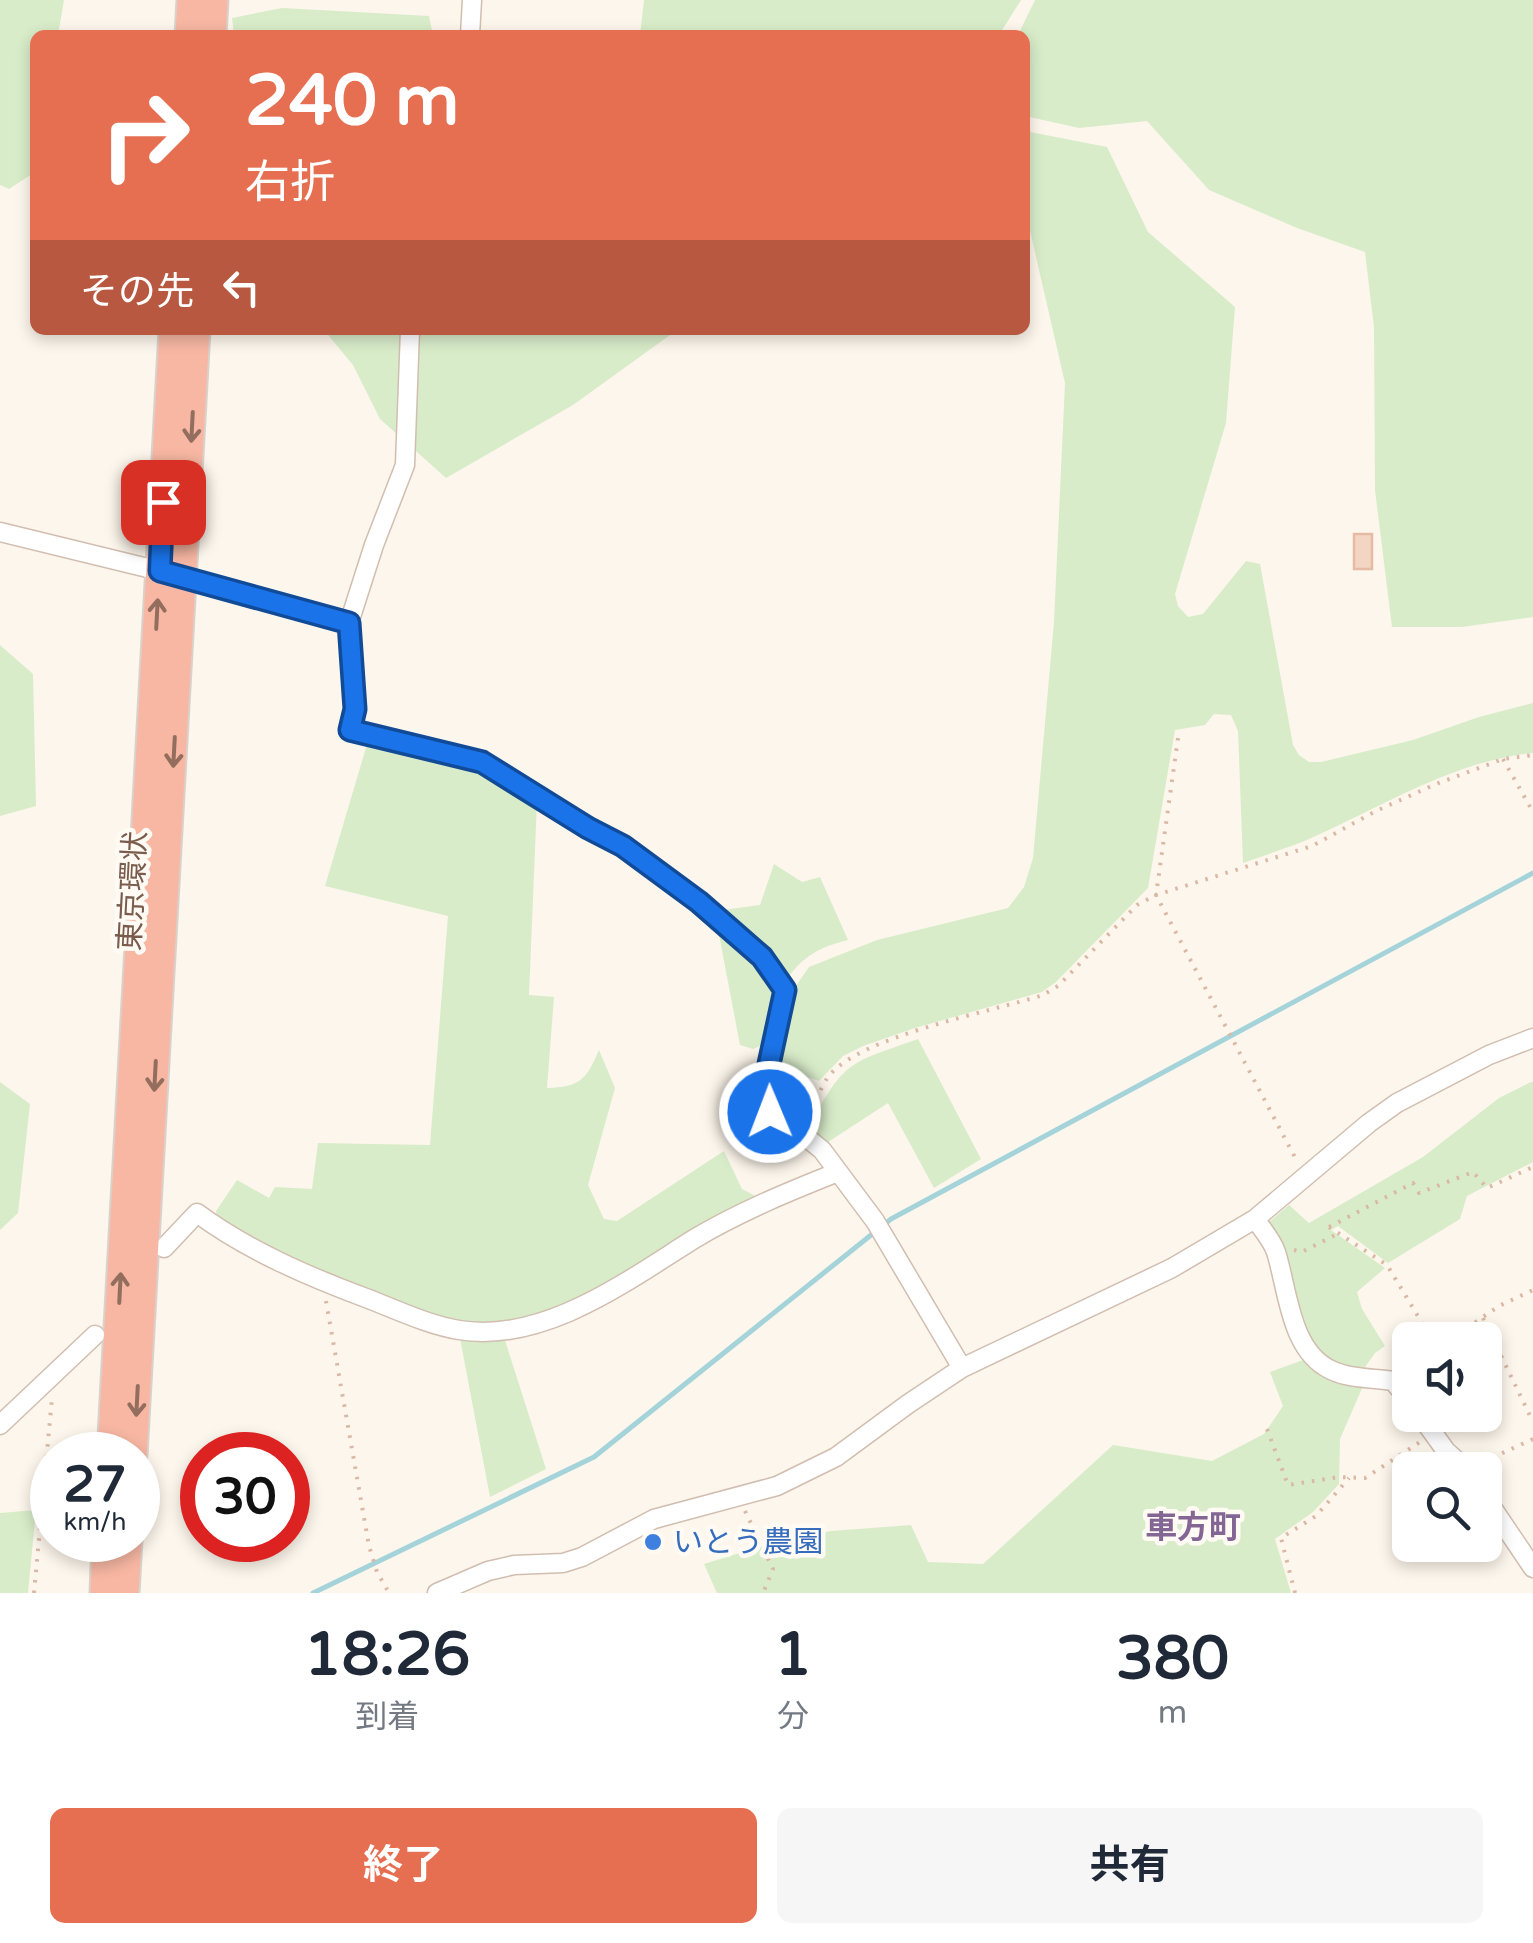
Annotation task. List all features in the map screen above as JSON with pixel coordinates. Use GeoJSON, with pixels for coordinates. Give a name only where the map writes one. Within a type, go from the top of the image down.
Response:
{"type":"FeatureCollection","features":[{"type":"Feature","properties":{"kind":"highway"},"geometry":{"type":"LineString","coordinates":[[188,30],[190,0]]}},
{"type":"Feature","properties":{"kind":"highway"},"geometry":{"type":"LineString","coordinates":[[213,30],[214,0]]}},
{"type":"Feature","properties":{"kind":"highway","name":"東京環状"},"geometry":{"type":"LineString","coordinates":[[135,1432],[172,575],[172,335]]}},
{"type":"Feature","properties":{"kind":"highway","name":"東京環状"},"geometry":{"type":"LineString","coordinates":[[112,1432],[172,575],[196,335]]}},
{"type":"Feature","properties":{"kind":"highway"},"geometry":{"type":"LineString","coordinates":[[102,1593],[104,1562]]}},
{"type":"Feature","properties":{"kind":"highway"},"geometry":{"type":"LineString","coordinates":[[126,1593],[128,1562]]}},
{"type":"Feature","properties":{"kind":"street"},"geometry":{"type":"LineString","coordinates":[[470,30],[472,0]]}},
{"type":"Feature","properties":{"kind":"street"},"geometry":{"type":"LineString","coordinates":[[410,335],[405,465],[349,623],[355,709],[350,730],[482,762],[661,872],[762,957],[785,990],[766,1078],[770,1112],[822,1150],[881,1229],[962,1368]]}},
{"type":"Feature","properties":{"kind":"street"},"geometry":{"type":"LineString","coordinates":[[0,532],[349,623]]}},
{"type":"Feature","properties":{"kind":"street"},"geometry":{"type":"LineString","coordinates":[[437,1593],[488,1570],[564,1563],[582,1557],[654,1520],[777,1486],[836,1457],[962,1368],[1172,1268],[1255,1218],[1397,1103],[1489,1055],[1533,1038]]}},
{"type":"Feature","properties":{"kind":"street"},"geometry":{"type":"LineString","coordinates":[[164,1248],[197,1213],[223,1232],[322,1282],[459,1330],[502,1330],[550,1319],[598,1299],[731,1219],[838,1172]]}},
{"type":"Feature","properties":{"kind":"street"},"geometry":{"type":"LineString","coordinates":[[1255,1218],[1277,1255],[1286,1294],[1312,1358],[1346,1376],[1392,1382]]}},
{"type":"Feature","properties":{"kind":"street"},"geometry":{"type":"LineString","coordinates":[[0,1426],[95,1334]]}},
{"type":"Feature","properties":{"kind":"street"},"geometry":{"type":"LineString","coordinates":[[1433,1434],[1450,1452]]}},
{"type":"Feature","properties":{"kind":"street"},"geometry":{"type":"LineString","coordinates":[[1502,1522],[1533,1568]]}},
{"type":"Feature","properties":{"kind":"path"},"geometry":{"type":"LineString","coordinates":[[1178,738],[1156,894],[1305,1176]]}},
{"type":"Feature","properties":{"kind":"path"},"geometry":{"type":"LineString","coordinates":[[801,1132],[828,1077],[846,1060],[898,1038],[1043,996],[1058,986],[1137,905],[1156,894],[1312,846],[1376,811],[1502,759],[1533,755]]}},
{"type":"Feature","properties":{"kind":"path"},"geometry":{"type":"LineString","coordinates":[[1502,759],[1533,812]]}},
{"type":"Feature","properties":{"kind":"path"},"geometry":{"type":"LineString","coordinates":[[1533,1167],[1488,1188],[1474,1172],[1419,1193],[1413,1183],[1329,1227],[1387,1265],[1430,1336],[1482,1318],[1533,1290]]}},
{"type":"Feature","properties":{"kind":"path"},"geometry":{"type":"LineString","coordinates":[[1277,1255],[1288,1248],[1302,1252],[1339,1232]]}},
{"type":"Feature","properties":{"kind":"path"},"geometry":{"type":"LineString","coordinates":[[322,1282],[369,1546],[376,1572],[389,1593]]}},
{"type":"Feature","properties":{"kind":"path"},"geometry":{"type":"LineString","coordinates":[[1482,1318],[1533,1422]]}},
{"type":"Feature","properties":{"kind":"path"},"geometry":{"type":"LineString","coordinates":[[34,1593],[54,1373]]}},
{"type":"Feature","properties":{"kind":"path"},"geometry":{"type":"LineString","coordinates":[[1268,1429],[1288,1485],[1365,1478],[1433,1434]]}},
{"type":"Feature","properties":{"kind":"path"},"geometry":{"type":"LineString","coordinates":[[1502,1454],[1533,1439]]}},
{"type":"Feature","properties":{"kind":"path"},"geometry":{"type":"LineString","coordinates":[[1295,1593],[1281,1538],[1316,1516],[1350,1478]]}},
{"type":"Feature","properties":{"kind":"path"},"geometry":{"type":"LineString","coordinates":[[738,1497],[774,1569],[763,1593]]}},
{"type":"Feature","properties":{"kind":"green space"},"geometry":{"type":"Polygon","coordinates":[[[0,0],[64,0],[59,30],[30,30],[30,175],[9,189],[0,185],[0,0]]]}},
{"type":"Feature","properties":{"kind":"green space"},"geometry":{"type":"Polygon","coordinates":[[[644,0],[1021,0],[1002,30],[641,30],[644,0]]]}},
{"type":"Feature","properties":{"kind":"green space"},"geometry":{"type":"Polygon","coordinates":[[[1035,0],[1533,0],[1533,617],[1462,627],[1392,627],[1375,490],[1374,327],[1365,252],[1209,190],[1147,121],[1079,128],[1030,117],[1030,30],[1020,30],[1035,0]]]}},
{"type":"Feature","properties":{"kind":"green space"},"geometry":{"type":"Polygon","coordinates":[[[282,8],[429,16],[432,30],[233,30],[232,18],[282,8]]]}},
{"type":"Feature","properties":{"kind":"green space"},"geometry":{"type":"Polygon","coordinates":[[[1030,132],[1107,147],[1148,232],[1235,307],[1226,423],[1175,594],[1178,606],[1188,617],[1203,614],[1246,561],[1260,564],[1293,745],[1309,762],[1413,740],[1533,703],[1533,753],[1446,775],[1309,839],[1243,863],[1238,731],[1231,715],[1214,714],[1205,725],[1175,730],[1148,888],[1056,982],[1042,992],[863,1046],[843,1056],[819,1081],[774,1066],[791,993],[809,967],[877,940],[1008,908],[1024,887],[1033,858],[1054,622],[1065,383],[1030,231],[1030,132]]]}},
{"type":"Feature","properties":{"kind":"green space"},"geometry":{"type":"Polygon","coordinates":[[[328,335],[670,335],[573,405],[446,478],[380,419],[353,365],[328,335]]]}},
{"type":"Feature","properties":{"kind":"green space"},"geometry":{"type":"Polygon","coordinates":[[[0,645],[33,674],[36,806],[0,816],[0,645]]]}},
{"type":"Feature","properties":{"kind":"green space"},"geometry":{"type":"Polygon","coordinates":[[[368,741],[480,767],[537,801],[529,995],[554,997],[547,1088],[580,1080],[599,1050],[615,1088],[588,1185],[604,1219],[617,1221],[724,1151],[742,1189],[763,1200],[594,1295],[502,1326],[458,1326],[333,1279],[217,1220],[216,1211],[237,1180],[269,1198],[275,1187],[312,1189],[318,1143],[430,1145],[448,916],[325,886],[368,741]]]}},
{"type":"Feature","properties":{"kind":"green space"},"geometry":{"type":"Polygon","coordinates":[[[774,864],[802,882],[820,877],[848,940],[813,954],[786,981],[715,911],[760,905],[774,864]]]}},
{"type":"Feature","properties":{"kind":"green space"},"geometry":{"type":"Polygon","coordinates":[[[717,924],[759,963],[778,992],[767,1043],[753,1049],[740,1045],[717,924]]]}},
{"type":"Feature","properties":{"kind":"green space"},"geometry":{"type":"Polygon","coordinates":[[[918,1039],[981,1159],[934,1188],[888,1103],[825,1144],[809,1126],[832,1088],[851,1067],[918,1039]]]}},
{"type":"Feature","properties":{"kind":"green space"},"geometry":{"type":"Polygon","coordinates":[[[1533,1081],[1533,1162],[1467,1196],[1460,1219],[1388,1263],[1338,1226],[1331,1230],[1385,1268],[1357,1292],[1362,1309],[1385,1346],[1363,1370],[1342,1366],[1326,1357],[1306,1327],[1284,1251],[1268,1223],[1289,1205],[1309,1223],[1423,1157],[1499,1098],[1533,1081]]]}},
{"type":"Feature","properties":{"kind":"green space"},"geometry":{"type":"Polygon","coordinates":[[[0,1082],[30,1104],[18,1213],[0,1230],[0,1082]]]}},
{"type":"Feature","properties":{"kind":"green space"},"geometry":{"type":"Polygon","coordinates":[[[459,1333],[503,1334],[546,1469],[490,1497],[459,1333]]]}},
{"type":"Feature","properties":{"kind":"green space"},"geometry":{"type":"Polygon","coordinates":[[[1303,1360],[1320,1372],[1363,1386],[1340,1439],[1339,1484],[1313,1512],[1275,1539],[1291,1593],[717,1593],[704,1564],[772,1543],[831,1531],[911,1525],[928,1562],[983,1564],[1113,1445],[1212,1461],[1264,1434],[1283,1406],[1270,1372],[1303,1360]]]}},
{"type":"Feature","properties":{"kind":"green space"},"geometry":{"type":"Polygon","coordinates":[[[30,1510],[28,1593],[0,1593],[0,1513],[30,1510]]]}},
{"type":"Feature","properties":{"kind":"building"},"geometry":{"type":"Polygon","coordinates":[[[1354,534],[1372,534],[1372,569],[1354,569],[1354,534]]]}},
{"type":"Feature","properties":{"kind":"waterway"},"geometry":{"type":"LineString","coordinates":[[313,1593],[594,1457],[891,1219],[1533,873]]}},
{"type":"Feature","properties":{"kind":"place","name":"いとう農園"},"geometry":{"type":"Point","coordinates":[653,1542]}},
{"type":"Feature","properties":{"kind":"district","name":"車方町"},"geometry":{"type":"Point","coordinates":[1193,1528]}},
{"type":"Feature","properties":{"kind":"route"},"geometry":{"type":"LineString","coordinates":[[163,502],[160,571],[349,623],[355,709],[350,730],[482,762],[661,872],[762,957],[785,990],[766,1078],[770,1112]]}}]}
